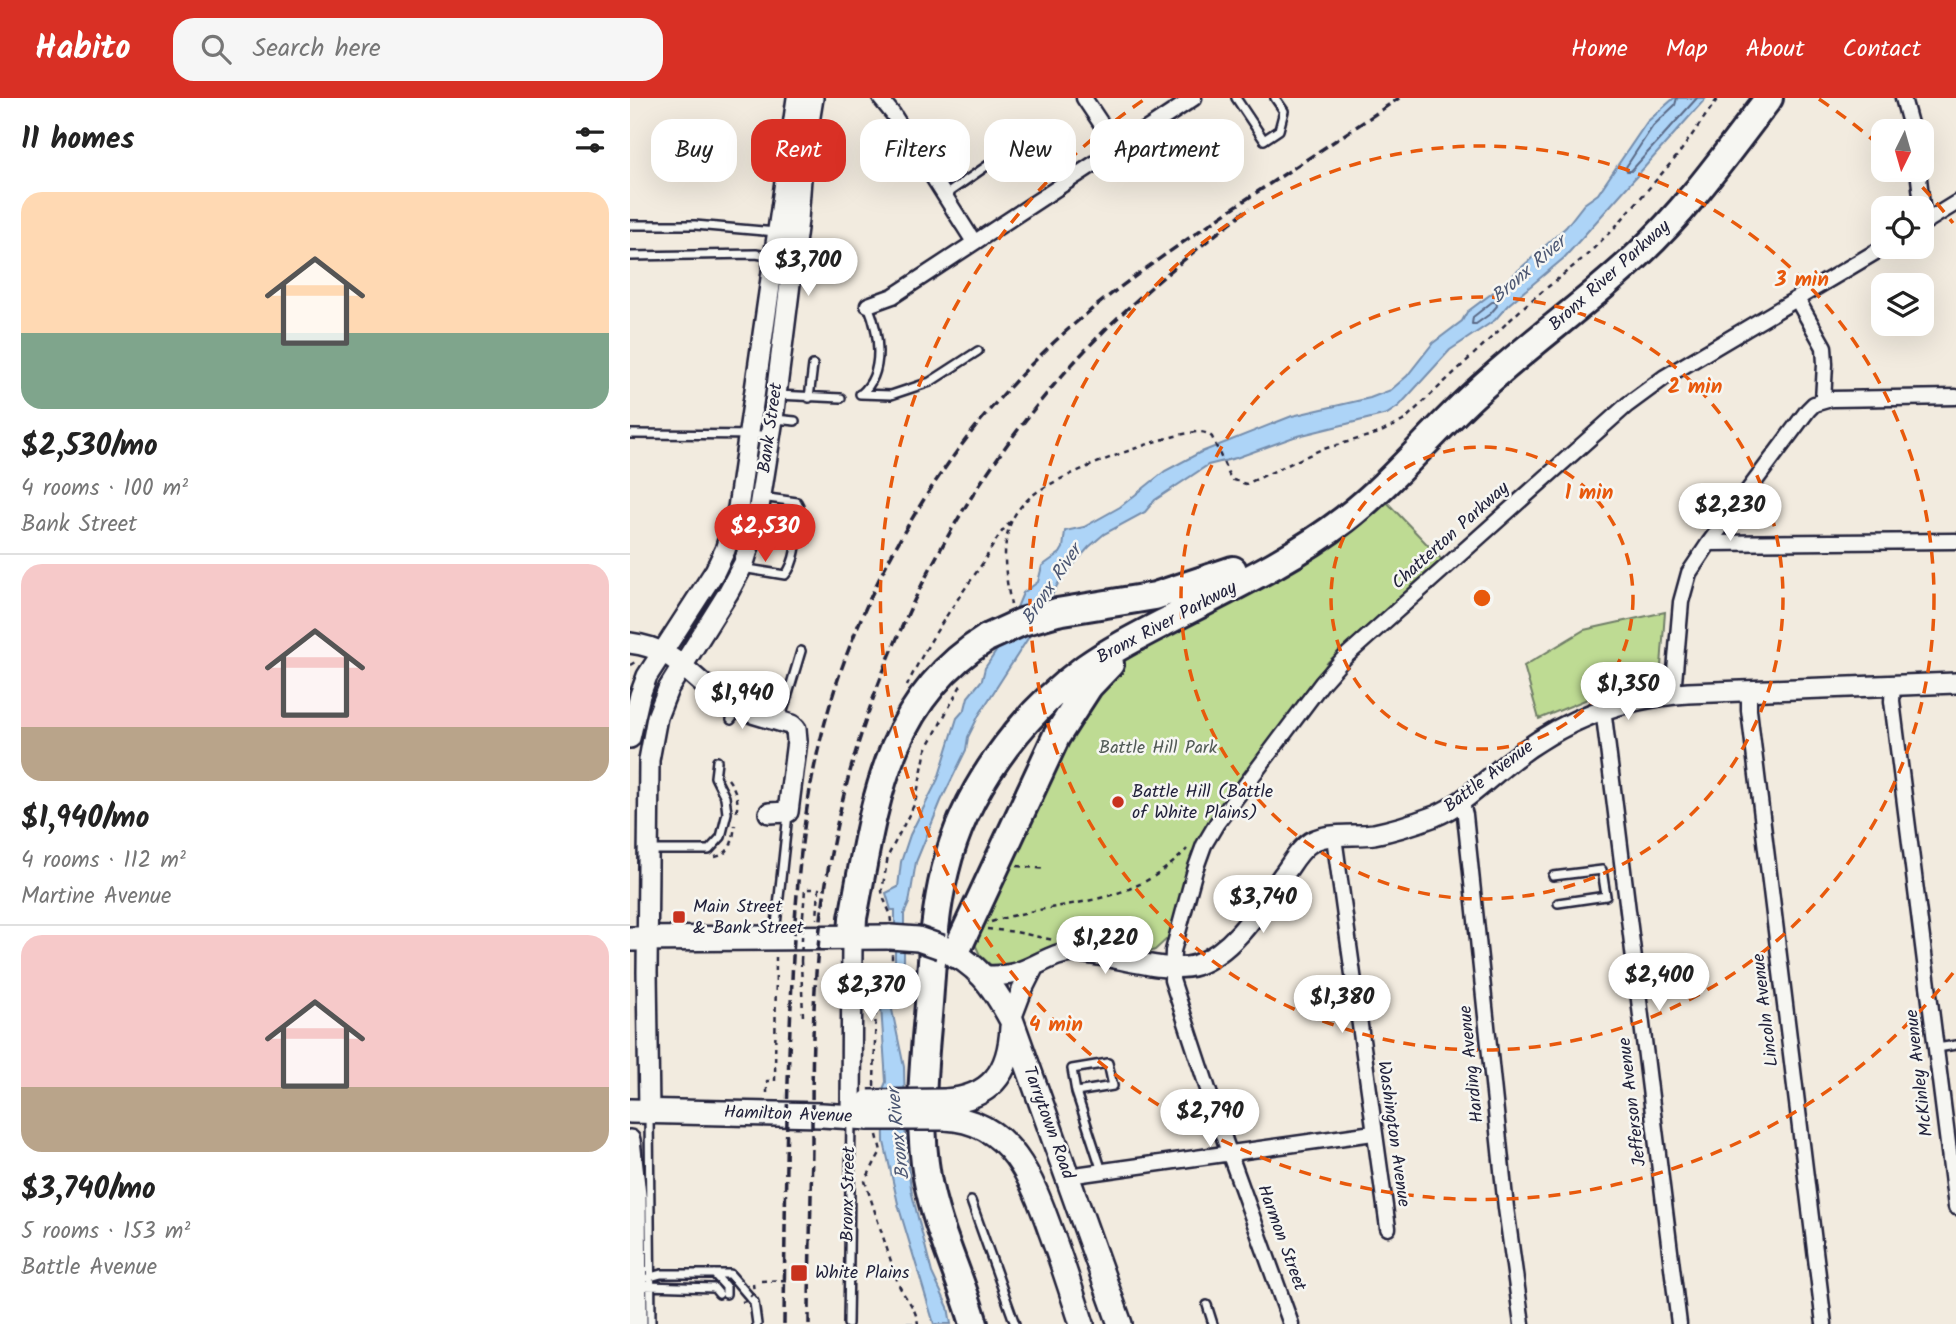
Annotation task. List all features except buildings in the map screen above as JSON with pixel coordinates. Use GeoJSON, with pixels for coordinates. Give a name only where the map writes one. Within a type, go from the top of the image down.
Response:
{"type":"FeatureCollection","features":[{"type":"Feature","properties":{"kind":"highway","name":"Bronx River Parkway"},"geometry":{"type":"LineString","coordinates":[[963,1324],[921,1198],[914,1164],[912,1135],[915,1056],[932,879],[940,847],[963,796],[986,756],[1013,719],[1045,685],[1076,660],[1114,635],[1310,527],[1347,500],[1470,378],[1623,249],[1670,200],[1751,98]]}},
{"type":"Feature","properties":{"kind":"highway","name":"Bronx River Parkway"},"geometry":{"type":"LineString","coordinates":[[974,1324],[934,1206],[926,1173],[922,1135],[924,1076],[939,902],[947,860],[958,829],[984,780],[1008,744],[1038,708],[1102,656],[1300,550],[1363,504],[1475,393],[1609,282],[1658,235],[1695,193],[1769,98]]}},
{"type":"Feature","properties":{"kind":"highway"},"geometry":{"type":"LineString","coordinates":[[852,938],[853,918],[877,795],[892,749],[907,719],[928,689],[962,656],[987,638],[1021,622],[1057,612],[1155,596],[1233,570]]}},
{"type":"Feature","properties":{"kind":"highway"},"geometry":{"type":"LineString","coordinates":[[948,950],[1071,712],[1108,665],[1167,621]]}},
{"type":"Feature","properties":{"kind":"main road"},"geometry":{"type":"LineString","coordinates":[[639,939],[775,948],[852,938],[890,937],[918,939],[948,950]]}},
{"type":"Feature","properties":{"kind":"main road","name":"Tarrytown Road"},"geometry":{"type":"LineString","coordinates":[[948,950],[985,976],[1012,1019],[1120,1324]]}},
{"type":"Feature","properties":{"kind":"main road"},"geometry":{"type":"LineString","coordinates":[[945,1109],[973,1096],[995,1080],[1006,1059],[1011,1041],[1012,1019]]}},
{"type":"Feature","properties":{"kind":"main road","name":"Tarrytown Road"},"geometry":{"type":"LineString","coordinates":[[945,1109],[988,1130],[1008,1146],[1022,1165],[1042,1208],[1082,1324]]}},
{"type":"Feature","properties":{"kind":"main road","name":"Hamilton Avenue"},"geometry":{"type":"LineString","coordinates":[[639,1111],[822,1115],[945,1109]]}},
{"type":"Feature","properties":{"kind":"street","name":"Bank Street"},"geometry":{"type":"LineString","coordinates":[[630,738],[647,676],[708,583],[725,550],[738,508],[797,98]]}},
{"type":"Feature","properties":{"kind":"street","name":"Bank Street"},"geometry":{"type":"LineString","coordinates":[[639,1111],[639,939],[649,850],[651,740],[668,689],[729,593],[751,544],[772,427],[798,220],[802,165],[813,98]]}},
{"type":"Feature","properties":{"kind":"street"},"geometry":{"type":"LineString","coordinates":[[880,98],[893,114],[974,242]]}},
{"type":"Feature","properties":{"kind":"street"},"geometry":{"type":"LineString","coordinates":[[1084,98],[1098,119]]}},
{"type":"Feature","properties":{"kind":"street"},"geometry":{"type":"LineString","coordinates":[[1163,119],[1195,98]]}},
{"type":"Feature","properties":{"kind":"street"},"geometry":{"type":"LineString","coordinates":[[1903,98],[1909,119]]}},
{"type":"Feature","properties":{"kind":"street"},"geometry":{"type":"LineString","coordinates":[[868,305],[892,296],[1090,167]]}},
{"type":"Feature","properties":{"kind":"street"},"geometry":{"type":"LineString","coordinates":[[1934,217],[1956,204]]}},
{"type":"Feature","properties":{"kind":"street","name":"Chatterton Parkway"},"geometry":{"type":"LineString","coordinates":[[1171,966],[1195,870],[1204,845],[1333,670],[1363,640],[1627,405],[1665,377],[1871,255]]}},
{"type":"Feature","properties":{"kind":"street"},"geometry":{"type":"LineString","coordinates":[[1797,299],[1824,347],[1822,401]]}},
{"type":"Feature","properties":{"kind":"street"},"geometry":{"type":"LineString","coordinates":[[1673,694],[1682,592],[1694,564],[1808,410],[1822,401],[1956,397]]}},
{"type":"Feature","properties":{"kind":"street"},"geometry":{"type":"LineString","coordinates":[[1709,543],[1956,541]]}},
{"type":"Feature","properties":{"kind":"street"},"geometry":{"type":"LineString","coordinates":[[634,652],[653,646],[663,651],[682,664],[736,714],[792,725],[798,733],[779,812]]}},
{"type":"Feature","properties":{"kind":"street","name":"Battle Avenue"},"geometry":{"type":"LineString","coordinates":[[985,976],[1015,974],[1053,956],[1071,952],[1171,966],[1194,965],[1217,953],[1250,920],[1307,845],[1318,839],[1372,834],[1436,815],[1461,801],[1539,740],[1567,723],[1603,709],[1637,699],[1673,694],[1956,683]]}},
{"type":"Feature","properties":{"kind":"street","name":"McKinley Avenue"},"geometry":{"type":"LineString","coordinates":[[1893,684],[1892,701],[1956,1207]]}},
{"type":"Feature","properties":{"kind":"street","name":"Lincoln Avenue"},"geometry":{"type":"LineString","coordinates":[[1749,690],[1750,723],[1824,1324]]}},
{"type":"Feature","properties":{"kind":"street","name":"Jefferson Avenue"},"geometry":{"type":"LineString","coordinates":[[1603,709],[1679,1324]]}},
{"type":"Feature","properties":{"kind":"street","name":"Harding Avenue"},"geometry":{"type":"LineString","coordinates":[[1461,801],[1465,815],[1506,1208],[1522,1324]]}},
{"type":"Feature","properties":{"kind":"street","name":"Washington Avenue"},"geometry":{"type":"LineString","coordinates":[[1334,837],[1388,1228]]}},
{"type":"Feature","properties":{"kind":"street","name":"Bronx Street"},"geometry":{"type":"LineString","coordinates":[[852,938],[865,1111]]}},
{"type":"Feature","properties":{"kind":"street"},"geometry":{"type":"LineString","coordinates":[[1012,1019],[1034,966]]}},
{"type":"Feature","properties":{"kind":"street","name":"Harmon Street"},"geometry":{"type":"LineString","coordinates":[[1171,966],[1175,993],[1229,1153],[1292,1324]]}},
{"type":"Feature","properties":{"kind":"street"},"geometry":{"type":"LineString","coordinates":[[1068,1176],[1373,1133]]}},
{"type":"Feature","properties":{"kind":"street"},"geometry":{"type":"LineString","coordinates":[[630,1140],[642,1282],[637,1324]]}},
{"type":"Feature","properties":{"kind":"lane"},"geometry":{"type":"LineString","coordinates":[[1236,98],[1264,140],[1279,130],[1284,111],[1275,98]]}},
{"type":"Feature","properties":{"kind":"lane"},"geometry":{"type":"LineString","coordinates":[[945,195],[984,167]]}},
{"type":"Feature","properties":{"kind":"lane"},"geometry":{"type":"LineString","coordinates":[[630,225],[695,225],[777,233]]}},
{"type":"Feature","properties":{"kind":"lane"},"geometry":{"type":"LineString","coordinates":[[630,256],[757,254],[773,257]]}},
{"type":"Feature","properties":{"kind":"lane"},"geometry":{"type":"LineString","coordinates":[[868,305],[877,327],[875,374],[870,386],[860,394],[891,395],[930,382],[978,351]]}},
{"type":"Feature","properties":{"kind":"lane"},"geometry":{"type":"LineString","coordinates":[[809,398],[813,365]]}},
{"type":"Feature","properties":{"kind":"lane"},"geometry":{"type":"LineString","coordinates":[[776,395],[841,398]]}},
{"type":"Feature","properties":{"kind":"lane"},"geometry":{"type":"LineString","coordinates":[[630,434],[772,427],[795,421]]}},
{"type":"Feature","properties":{"kind":"lane"},"geometry":{"type":"LineString","coordinates":[[750,426],[772,427]]}},
{"type":"Feature","properties":{"kind":"lane"},"geometry":{"type":"LineString","coordinates":[[741,568],[785,575],[789,572],[794,555],[799,506],[797,502],[761,497]]}},
{"type":"Feature","properties":{"kind":"lane"},"geometry":{"type":"LineString","coordinates":[[780,721],[801,651]]}},
{"type":"Feature","properties":{"kind":"lane"},"geometry":{"type":"LineString","coordinates":[[649,850],[709,849],[721,837],[727,804],[715,777],[717,761]]}},
{"type":"Feature","properties":{"kind":"lane"},"geometry":{"type":"LineString","coordinates":[[775,948],[779,812]]}},
{"type":"Feature","properties":{"kind":"lane"},"geometry":{"type":"LineString","coordinates":[[1553,876],[1602,870],[1606,896],[1558,903]]}},
{"type":"Feature","properties":{"kind":"lane"},"geometry":{"type":"LineString","coordinates":[[1604,883],[1625,882]]}},
{"type":"Feature","properties":{"kind":"lane"},"geometry":{"type":"LineString","coordinates":[[1937,1048],[1956,1045]]}},
{"type":"Feature","properties":{"kind":"lane"},"geometry":{"type":"LineString","coordinates":[[1076,1092],[1113,1086],[1108,1063],[1072,1069],[1076,1092],[1102,1171]]}},
{"type":"Feature","properties":{"kind":"lane"},"geometry":{"type":"LineString","coordinates":[[639,1111],[642,1282],[651,1324]]}},
{"type":"Feature","properties":{"kind":"lane","name":"Bronx Street"},"geometry":{"type":"LineString","coordinates":[[848,1324],[865,1111]]}},
{"type":"Feature","properties":{"kind":"lane"},"geometry":{"type":"LineString","coordinates":[[971,1201],[1015,1324]]}},
{"type":"Feature","properties":{"kind":"lane"},"geometry":{"type":"LineString","coordinates":[[642,1282],[661,1274],[730,1274],[754,1303],[757,1324]]}},
{"type":"Feature","properties":{"kind":"lane"},"geometry":{"type":"LineString","coordinates":[[642,1282],[715,1289],[723,1294],[726,1287],[714,1274]]}},
{"type":"Feature","properties":{"kind":"lane"},"geometry":{"type":"LineString","coordinates":[[1207,1305],[1213,1324]]}},
{"type":"Feature","properties":{"kind":"path"},"geometry":{"type":"LineString","coordinates":[[1212,438],[1233,480],[1245,484],[1320,450],[1379,433],[1403,421],[1527,304],[1587,255],[1617,225],[1670,166],[1718,98]]}},
{"type":"Feature","properties":{"kind":"path"},"geometry":{"type":"LineString","coordinates":[[630,664],[634,652]]}},
{"type":"Feature","properties":{"kind":"path"},"geometry":{"type":"LineString","coordinates":[[990,922],[1124,892],[1161,871],[1187,849]]}},
{"type":"Feature","properties":{"kind":"path"},"geometry":{"type":"LineString","coordinates":[[1014,866],[1046,869]]}},
{"type":"Feature","properties":{"kind":"path"},"geometry":{"type":"LineString","coordinates":[[803,1017],[801,961],[804,889],[819,889],[817,919]]}},
{"type":"Feature","properties":{"kind":"path"},"geometry":{"type":"LineString","coordinates":[[982,928],[1061,942]]}},
{"type":"Feature","properties":{"kind":"path"},"geometry":{"type":"LineString","coordinates":[[767,1093],[767,1081],[775,1081],[775,948]]}},
{"type":"Feature","properties":{"kind":"path"},"geometry":{"type":"LineString","coordinates":[[882,985],[874,1011],[865,1111],[881,1151],[865,1181],[898,1283],[916,1310],[918,1324]]}},
{"type":"Feature","properties":{"kind":"path"},"geometry":{"type":"LineString","coordinates":[[761,1281],[789,1280]]}},
{"type":"Feature","properties":{"kind":"path"},"geometry":{"type":"LineString","coordinates":[[742,1302],[754,1292],[753,1284]]}},
{"type":"Feature","properties":{"kind":"green space","name":"Battle Hill Park"},"geometry":{"type":"Polygon","coordinates":[[[1383,498],[1443,561],[1328,662],[1203,832],[1186,872],[1174,924],[1168,938],[1146,954],[1106,941],[1071,940],[1023,963],[994,968],[980,955],[973,940],[1048,762],[1123,658],[1383,498]]]}},
{"type":"Feature","properties":{"kind":"green space"},"geometry":{"type":"Polygon","coordinates":[[[1665,612],[1660,680],[1602,693],[1539,719],[1524,666],[1584,630],[1665,612]]]}},
{"type":"Feature","properties":{"kind":"water","name":"Bronx River"},"geometry":{"type":"Polygon","coordinates":[[[1674,98],[1706,98],[1564,258],[1508,305],[1495,320],[1450,350],[1399,406],[1387,414],[1294,437],[1208,465],[1155,500],[1145,512],[1104,534],[1060,580],[1032,632],[968,737],[966,750],[916,862],[909,903],[904,914],[904,965],[891,1005],[904,1067],[906,1154],[912,1194],[932,1273],[948,1307],[951,1324],[934,1324],[899,1208],[884,1142],[883,1089],[886,1082],[881,1006],[895,971],[895,910],[891,910],[886,893],[898,887],[901,862],[910,835],[938,779],[957,718],[965,709],[968,697],[982,680],[985,668],[1003,641],[1023,593],[1038,582],[1042,566],[1060,553],[1065,531],[1084,527],[1120,507],[1165,471],[1199,453],[1292,416],[1370,398],[1391,390],[1407,376],[1433,343],[1499,288],[1566,227],[1584,204],[1598,194],[1647,122],[1674,98]]]}},
{"type":"Feature","properties":{"kind":"waterway"},"geometry":{"type":"LineString","coordinates":[[892,1324],[911,1324]]}},
{"type":"Feature","properties":{"kind":"railway"},"geometry":{"type":"LineString","coordinates":[[784,1324],[789,1045],[800,857],[814,769],[828,710],[872,595],[900,540],[967,437],[1049,347],[1086,314],[1146,268],[1399,98]]}},
{"type":"Feature","properties":{"kind":"railway"},"geometry":{"type":"LineString","coordinates":[[809,1324],[813,1033],[821,919],[834,837],[855,755],[882,676],[915,598],[955,524],[1001,454],[1052,387],[1126,310],[1249,208]]}},
{"type":"Feature","properties":{"kind":"place","name":"Battle Hill (Battle of White Plains)"},"geometry":{"type":"Point","coordinates":[1118,802]}},
{"type":"Feature","properties":{"kind":"place","name":"Main Street & Bank Street"},"geometry":{"type":"Point","coordinates":[679,917]}},
{"type":"Feature","properties":{"kind":"place","name":"White Plains"},"geometry":{"type":"Point","coordinates":[799,1273]}}]}
